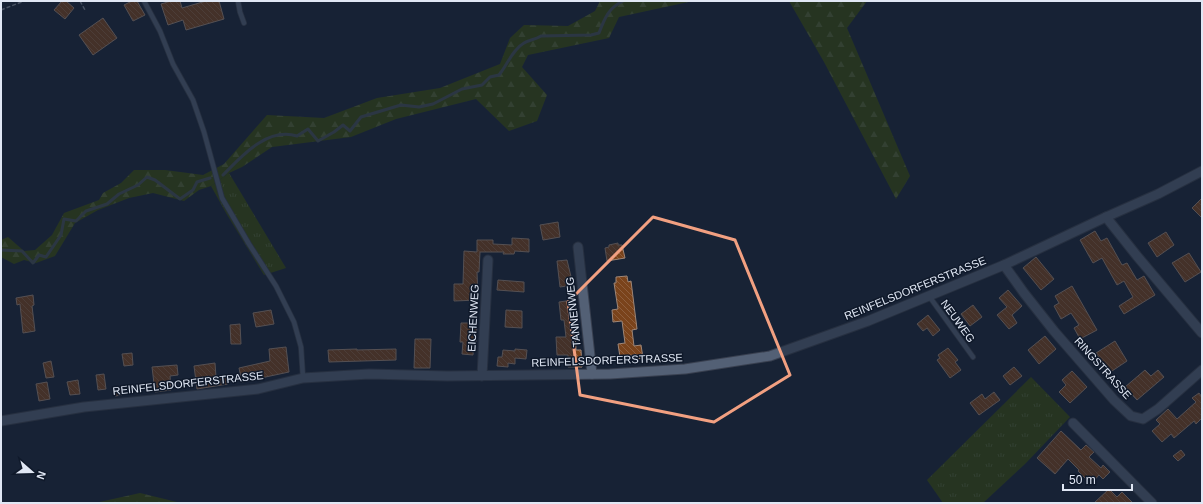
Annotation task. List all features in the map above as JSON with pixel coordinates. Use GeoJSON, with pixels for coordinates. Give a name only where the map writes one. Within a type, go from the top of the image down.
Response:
{"type":"FeatureCollection","features":[{"type":"Feature","properties":{"kind":"street","name":"REINFELSDORFERSTRASSE"},"geometry":{"type":"LineString","coordinates":[[1,421],[84,407],[258,389],[303,378],[369,374],[447,376],[592,374],[685,369],[770,356],[868,322],[1004,265],[1158,194],[1202,171]]}},
{"type":"Feature","properties":{"kind":"street"},"geometry":{"type":"LineString","coordinates":[[1106,217],[1136,256],[1202,334]]}},
{"type":"Feature","properties":{"kind":"street","name":"TANNENWEG"},"geometry":{"type":"LineString","coordinates":[[578,247],[592,374]]}},
{"type":"Feature","properties":{"kind":"street","name":"EICHENWEG"},"geometry":{"type":"LineString","coordinates":[[482,376],[488,260]]}},
{"type":"Feature","properties":{"kind":"street","name":"RINGSTRASSE"},"geometry":{"type":"LineString","coordinates":[[1004,265],[1054,331],[1114,400],[1131,416],[1143,419],[1158,409],[1202,370]]}},
{"type":"Feature","properties":{"kind":"street"},"geometry":{"type":"LineString","coordinates":[[1072,423],[1152,503]]}},
{"type":"Feature","properties":{"kind":"lane"},"geometry":{"type":"LineString","coordinates":[[144,1],[160,31],[173,64],[193,100],[204,132],[222,198],[276,286],[294,322],[301,347],[303,378]]}},
{"type":"Feature","properties":{"kind":"lane"},"geometry":{"type":"LineString","coordinates":[[238,1],[244,23]]}},
{"type":"Feature","properties":{"kind":"lane","name":"NEUWEG"},"geometry":{"type":"LineString","coordinates":[[929,296],[973,357]]}},
{"type":"Feature","properties":{"kind":"path"},"geometry":{"type":"LineString","coordinates":[[1,10],[24,1]]}},
{"type":"Feature","properties":{"kind":"path"},"geometry":{"type":"LineString","coordinates":[[80,1],[85,10]]}},
{"type":"Feature","properties":{"kind":"highlighted area"},"geometry":{"type":"Polygon","coordinates":[[[653,217],[735,240],[790,375],[714,422],[580,395],[568,302],[653,217]]]}},
{"type":"Feature","properties":{"kind":"green space"},"geometry":{"type":"Polygon","coordinates":[[[600,1],[693,1],[619,17],[609,38],[528,55],[522,67],[547,95],[537,121],[509,131],[476,99],[396,119],[351,137],[272,147],[242,167],[229,173],[211,186],[199,190],[184,201],[153,193],[129,198],[98,210],[75,223],[55,256],[36,263],[24,260],[14,264],[1,257],[1,240],[8,237],[24,251],[35,250],[52,235],[64,213],[99,200],[103,193],[121,183],[134,170],[165,170],[203,175],[224,164],[267,115],[324,118],[377,98],[440,88],[500,64],[510,38],[524,25],[568,26],[595,11],[600,1]]]}},
{"type":"Feature","properties":{"kind":"green space"},"geometry":{"type":"Polygon","coordinates":[[[789,1],[867,1],[847,28],[910,176],[896,199],[824,62],[789,1]]]}},
{"type":"Feature","properties":{"kind":"green space"},"geometry":{"type":"Polygon","coordinates":[[[229,173],[286,268],[264,275],[226,213],[211,186],[229,173]]]}},
{"type":"Feature","properties":{"kind":"green space"},"geometry":{"type":"Polygon","coordinates":[[[1031,377],[1070,417],[1025,464],[983,503],[943,503],[927,480],[1031,377]]]}},
{"type":"Feature","properties":{"kind":"green space"},"geometry":{"type":"Polygon","coordinates":[[[140,493],[181,503],[95,503],[140,493]]]}},
{"type":"Feature","properties":{"kind":"building"},"geometry":{"type":"Polygon","coordinates":[[[62,1],[66,1],[74,8],[65,19],[54,10],[62,1]]]}},
{"type":"Feature","properties":{"kind":"building"},"geometry":{"type":"Polygon","coordinates":[[[132,1],[137,1],[145,15],[133,21],[124,5],[132,1]]]}},
{"type":"Feature","properties":{"kind":"building"},"geometry":{"type":"Polygon","coordinates":[[[171,1],[180,1],[182,8],[206,1],[219,1],[224,19],[186,30],[183,20],[168,25],[161,4],[171,1]]]}},
{"type":"Feature","properties":{"kind":"building"},"geometry":{"type":"Polygon","coordinates":[[[103,18],[117,38],[93,55],[79,35],[103,18]]]}},
{"type":"Feature","properties":{"kind":"building"},"geometry":{"type":"Polygon","coordinates":[[[1202,198],[1202,218],[1192,208],[1202,198]]]}},
{"type":"Feature","properties":{"kind":"building"},"geometry":{"type":"Polygon","coordinates":[[[558,222],[560,237],[543,240],[540,225],[558,222]]]}},
{"type":"Feature","properties":{"kind":"building"},"geometry":{"type":"Polygon","coordinates":[[[1095,231],[1101,241],[1107,238],[1122,265],[1127,263],[1137,280],[1144,276],[1155,295],[1124,314],[1119,306],[1133,297],[1124,281],[1117,285],[1102,258],[1093,263],[1080,240],[1095,231]]]}},
{"type":"Feature","properties":{"kind":"building"},"geometry":{"type":"Polygon","coordinates":[[[1166,232],[1174,245],[1157,257],[1148,243],[1166,232]]]}},
{"type":"Feature","properties":{"kind":"building"},"geometry":{"type":"Polygon","coordinates":[[[512,238],[529,239],[529,252],[515,251],[514,254],[503,254],[504,252],[480,252],[479,272],[477,272],[478,300],[454,301],[454,284],[463,284],[464,251],[477,252],[477,240],[493,240],[493,244],[512,245],[512,238]]]}},
{"type":"Feature","properties":{"kind":"building"},"geometry":{"type":"Polygon","coordinates":[[[618,243],[618,245],[622,245],[625,258],[607,261],[605,248],[609,247],[609,245],[618,243]]]}},
{"type":"Feature","properties":{"kind":"building"},"geometry":{"type":"Polygon","coordinates":[[[1189,253],[1201,272],[1185,282],[1172,263],[1189,253]]]}},
{"type":"Feature","properties":{"kind":"building"},"geometry":{"type":"Polygon","coordinates":[[[1036,257],[1054,279],[1041,290],[1023,268],[1036,257]]]}},
{"type":"Feature","properties":{"kind":"building"},"geometry":{"type":"Polygon","coordinates":[[[567,260],[573,285],[560,287],[557,261],[567,260]]]}},
{"type":"Feature","properties":{"kind":"building"},"geometry":{"type":"Polygon","coordinates":[[[627,276],[628,282],[631,281],[637,329],[632,330],[634,346],[641,345],[643,358],[635,359],[634,355],[620,357],[618,344],[625,343],[622,321],[613,322],[612,310],[618,309],[614,283],[616,283],[616,277],[627,276]]]}},
{"type":"Feature","properties":{"kind":"building"},"geometry":{"type":"Polygon","coordinates":[[[498,280],[524,282],[524,292],[497,290],[498,280]]]}},
{"type":"Feature","properties":{"kind":"building"},"geometry":{"type":"Polygon","coordinates":[[[1072,286],[1097,330],[1080,339],[1074,328],[1079,325],[1071,313],[1061,319],[1054,306],[1059,303],[1055,296],[1072,286]]]}},
{"type":"Feature","properties":{"kind":"building"},"geometry":{"type":"Polygon","coordinates":[[[1008,290],[1022,306],[1012,315],[1017,323],[1009,329],[997,315],[1007,307],[999,298],[1008,290]]]}},
{"type":"Feature","properties":{"kind":"building"},"geometry":{"type":"Polygon","coordinates":[[[33,295],[34,305],[32,306],[35,331],[23,333],[20,304],[17,305],[16,298],[33,295]]]}},
{"type":"Feature","properties":{"kind":"building"},"geometry":{"type":"Polygon","coordinates":[[[573,300],[577,327],[575,327],[576,350],[581,350],[582,367],[568,367],[568,355],[557,355],[556,337],[566,337],[564,320],[561,320],[559,302],[573,300]]]}},
{"type":"Feature","properties":{"kind":"building"},"geometry":{"type":"Polygon","coordinates":[[[973,305],[982,317],[970,326],[961,314],[973,305]]]}},
{"type":"Feature","properties":{"kind":"building"},"geometry":{"type":"Polygon","coordinates":[[[271,310],[274,324],[256,327],[253,313],[271,310]]]}},
{"type":"Feature","properties":{"kind":"building"},"geometry":{"type":"Polygon","coordinates":[[[506,310],[522,311],[522,328],[505,327],[506,310]]]}},
{"type":"Feature","properties":{"kind":"building"},"geometry":{"type":"Polygon","coordinates":[[[928,315],[940,330],[933,336],[927,328],[923,331],[917,324],[928,315]]]}},
{"type":"Feature","properties":{"kind":"building"},"geometry":{"type":"Polygon","coordinates":[[[461,323],[477,323],[476,342],[474,342],[473,355],[462,354],[463,342],[460,342],[461,323]]]}},
{"type":"Feature","properties":{"kind":"building"},"geometry":{"type":"Polygon","coordinates":[[[240,324],[241,344],[231,344],[230,325],[240,324]]]}},
{"type":"Feature","properties":{"kind":"building"},"geometry":{"type":"Polygon","coordinates":[[[1045,336],[1056,349],[1039,364],[1028,350],[1045,336]]]}},
{"type":"Feature","properties":{"kind":"building"},"geometry":{"type":"Polygon","coordinates":[[[415,339],[431,339],[430,368],[414,368],[415,339]]]}},
{"type":"Feature","properties":{"kind":"building"},"geometry":{"type":"Polygon","coordinates":[[[1115,341],[1127,361],[1109,373],[1096,353],[1115,341]]]}},
{"type":"Feature","properties":{"kind":"building"},"geometry":{"type":"Polygon","coordinates":[[[286,347],[289,372],[242,382],[239,368],[270,361],[269,349],[286,347]]]}},
{"type":"Feature","properties":{"kind":"building"},"geometry":{"type":"Polygon","coordinates":[[[948,348],[958,360],[955,362],[961,370],[950,378],[937,360],[940,358],[938,355],[948,348]]]}},
{"type":"Feature","properties":{"kind":"building"},"geometry":{"type":"Polygon","coordinates":[[[396,349],[396,360],[329,362],[328,350],[396,349]]]}},
{"type":"Feature","properties":{"kind":"building"},"geometry":{"type":"Polygon","coordinates":[[[515,349],[527,350],[526,359],[515,358],[515,364],[508,363],[508,367],[497,366],[498,357],[502,357],[503,350],[515,351],[515,349]]]}},
{"type":"Feature","properties":{"kind":"building"},"geometry":{"type":"Polygon","coordinates":[[[132,353],[133,365],[124,366],[122,354],[132,353]]]}},
{"type":"Feature","properties":{"kind":"building"},"geometry":{"type":"Polygon","coordinates":[[[51,361],[54,377],[46,378],[43,363],[51,361]]]}},
{"type":"Feature","properties":{"kind":"building"},"geometry":{"type":"Polygon","coordinates":[[[215,363],[216,377],[226,375],[228,384],[197,389],[194,366],[215,363]]]}},
{"type":"Feature","properties":{"kind":"building"},"geometry":{"type":"Polygon","coordinates":[[[177,365],[178,375],[170,376],[171,390],[155,392],[152,367],[177,365]]]}},
{"type":"Feature","properties":{"kind":"building"},"geometry":{"type":"Polygon","coordinates":[[[1014,367],[1022,376],[1010,385],[1003,376],[1014,367]]]}},
{"type":"Feature","properties":{"kind":"building"},"geometry":{"type":"Polygon","coordinates":[[[1145,370],[1151,376],[1158,370],[1164,377],[1137,400],[1125,387],[1145,370]]]}},
{"type":"Feature","properties":{"kind":"building"},"geometry":{"type":"Polygon","coordinates":[[[1072,371],[1087,387],[1070,403],[1059,392],[1066,385],[1062,380],[1072,371]]]}},
{"type":"Feature","properties":{"kind":"building"},"geometry":{"type":"Polygon","coordinates":[[[104,374],[106,389],[98,390],[96,375],[104,374]]]}},
{"type":"Feature","properties":{"kind":"building"},"geometry":{"type":"Polygon","coordinates":[[[78,380],[80,394],[70,395],[67,382],[78,380]]]}},
{"type":"Feature","properties":{"kind":"building"},"geometry":{"type":"Polygon","coordinates":[[[47,382],[50,399],[39,401],[36,384],[47,382]]]}},
{"type":"Feature","properties":{"kind":"building"},"geometry":{"type":"Polygon","coordinates":[[[115,387],[122,387],[122,395],[115,396],[115,387]]]}},
{"type":"Feature","properties":{"kind":"building"},"geometry":{"type":"Polygon","coordinates":[[[994,392],[1000,400],[979,415],[970,403],[982,394],[985,399],[994,392]]]}},
{"type":"Feature","properties":{"kind":"building"},"geometry":{"type":"Polygon","coordinates":[[[1199,393],[1202,397],[1202,418],[1196,424],[1194,421],[1174,438],[1171,434],[1162,442],[1152,431],[1160,424],[1156,420],[1168,409],[1177,419],[1196,402],[1192,398],[1199,393]]]}},
{"type":"Feature","properties":{"kind":"building"},"geometry":{"type":"Polygon","coordinates":[[[1061,431],[1081,450],[1086,445],[1094,452],[1089,457],[1101,468],[1103,465],[1110,472],[1103,479],[1099,475],[1091,484],[1068,459],[1055,474],[1037,458],[1061,431]]]}},
{"type":"Feature","properties":{"kind":"building"},"geometry":{"type":"Polygon","coordinates":[[[1181,450],[1185,455],[1178,461],[1173,456],[1181,450]]]}},
{"type":"Feature","properties":{"kind":"building"},"geometry":{"type":"Polygon","coordinates":[[[1109,489],[1117,497],[1122,492],[1133,503],[1094,503],[1109,489]]]}},
{"type":"Feature","properties":{"kind":"waterway"},"geometry":{"type":"LineString","coordinates":[[223,175],[247,152],[265,139],[286,134],[297,136],[308,129],[318,141],[343,125],[350,131],[361,117],[401,105],[419,107],[433,104],[462,89],[482,85],[490,77],[499,75],[517,49],[526,42],[541,36],[591,35],[599,33],[608,14],[614,7],[623,1]]}},
{"type":"Feature","properties":{"kind":"waterway"},"geometry":{"type":"LineString","coordinates":[[1,250],[22,251],[33,263],[39,255],[46,257],[61,235],[64,219],[76,221],[86,211],[107,204],[119,194],[138,185],[147,177],[155,180],[180,199],[193,190],[197,182],[210,178]]}}]}
